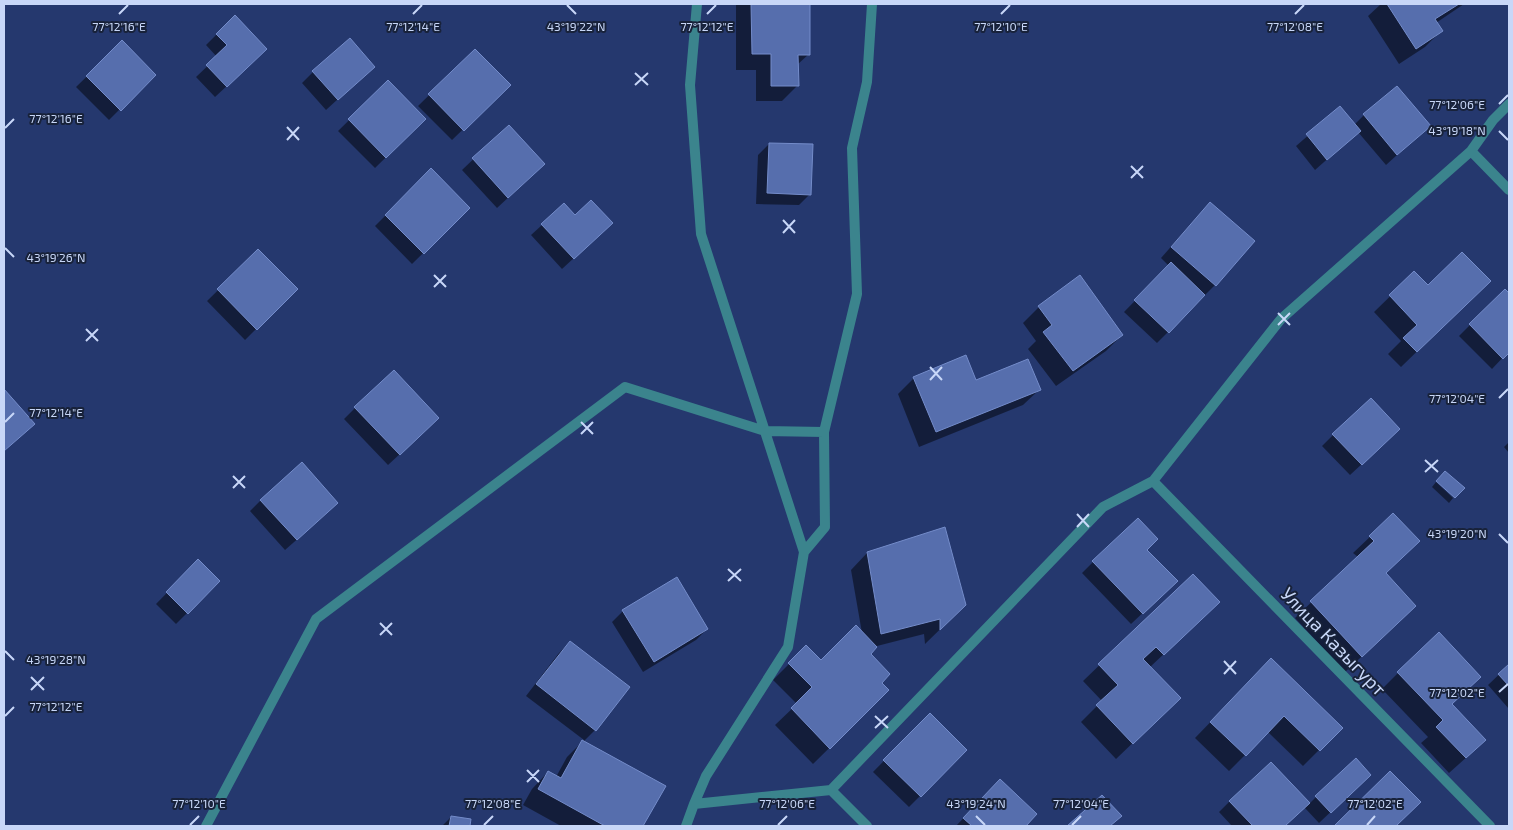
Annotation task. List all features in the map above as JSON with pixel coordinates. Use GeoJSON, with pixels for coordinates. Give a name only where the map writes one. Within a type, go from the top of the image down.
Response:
{"type":"FeatureCollection","features":[{"type":"Feature","properties":{"kind":"street"},"geometry":{"type":"LineString","coordinates":[[686,826],[706,776],[788,647],[804,552],[701,234],[690,85],[698,4]]}},
{"type":"Feature","properties":{"kind":"street"},"geometry":{"type":"LineString","coordinates":[[804,552],[826,527],[824,432],[857,294],[852,148],[867,82],[872,4]]}},
{"type":"Feature","properties":{"kind":"street"},"geometry":{"type":"LineString","coordinates":[[694,804],[831,790],[1103,507],[1153,481],[1281,319],[1471,151],[1493,120],[1509,104]]}},
{"type":"Feature","properties":{"kind":"street"},"geometry":{"type":"LineString","coordinates":[[1471,151],[1509,190]]}},
{"type":"Feature","properties":{"kind":"street"},"geometry":{"type":"LineString","coordinates":[[206,826],[316,619],[625,387],[764,432],[824,432]]}},
{"type":"Feature","properties":{"kind":"street","name":"Улица Казыгурт"},"geometry":{"type":"LineString","coordinates":[[1153,481],[1490,826]]}},
{"type":"Feature","properties":{"kind":"street"},"geometry":{"type":"LineString","coordinates":[[831,790],[867,826]]}},
{"type":"Feature","properties":{"kind":"building"},"geometry":{"type":"Polygon","coordinates":[[[751,4],[810,4],[810,55],[798,55],[799,86],[771,86],[771,54],[752,54],[751,4]]]}},
{"type":"Feature","properties":{"kind":"building"},"geometry":{"type":"Polygon","coordinates":[[[1387,4],[1459,4],[1435,19],[1443,31],[1416,49],[1387,4]]]}},
{"type":"Feature","properties":{"kind":"building"},"geometry":{"type":"Polygon","coordinates":[[[235,15],[267,49],[227,87],[206,65],[227,45],[216,34],[235,15]]]}},
{"type":"Feature","properties":{"kind":"building"},"geometry":{"type":"Polygon","coordinates":[[[350,38],[375,67],[338,100],[312,71],[350,38]]]}},
{"type":"Feature","properties":{"kind":"building"},"geometry":{"type":"Polygon","coordinates":[[[122,40],[156,75],[121,111],[86,76],[122,40]]]}},
{"type":"Feature","properties":{"kind":"building"},"geometry":{"type":"Polygon","coordinates":[[[475,49],[511,85],[464,131],[428,94],[475,49]]]}},
{"type":"Feature","properties":{"kind":"building"},"geometry":{"type":"Polygon","coordinates":[[[388,80],[426,119],[386,158],[348,119],[388,80]]]}},
{"type":"Feature","properties":{"kind":"building"},"geometry":{"type":"Polygon","coordinates":[[[1397,86],[1431,126],[1397,155],[1363,114],[1397,86]]]}},
{"type":"Feature","properties":{"kind":"building"},"geometry":{"type":"Polygon","coordinates":[[[1340,106],[1361,131],[1327,160],[1306,134],[1340,106]]]}},
{"type":"Feature","properties":{"kind":"building"},"geometry":{"type":"Polygon","coordinates":[[[509,125],[545,164],[508,198],[472,158],[509,125]]]}},
{"type":"Feature","properties":{"kind":"building"},"geometry":{"type":"Polygon","coordinates":[[[769,143],[813,144],[811,195],[767,193],[769,143]]]}},
{"type":"Feature","properties":{"kind":"building"},"geometry":{"type":"Polygon","coordinates":[[[431,168],[470,208],[424,254],[385,215],[431,168]]]}},
{"type":"Feature","properties":{"kind":"building"},"geometry":{"type":"Polygon","coordinates":[[[591,200],[613,223],[574,259],[541,224],[564,203],[575,215],[591,200]]]}},
{"type":"Feature","properties":{"kind":"building"},"geometry":{"type":"Polygon","coordinates":[[[1210,202],[1255,241],[1216,286],[1171,247],[1210,202]]]}},
{"type":"Feature","properties":{"kind":"building"},"geometry":{"type":"Polygon","coordinates":[[[258,249],[298,289],[257,330],[217,289],[258,249]]]}},
{"type":"Feature","properties":{"kind":"building"},"geometry":{"type":"Polygon","coordinates":[[[1462,252],[1491,281],[1417,352],[1403,338],[1417,325],[1389,295],[1414,271],[1428,285],[1462,252]]]}},
{"type":"Feature","properties":{"kind":"building"},"geometry":{"type":"Polygon","coordinates":[[[1171,262],[1205,295],[1169,333],[1134,300],[1171,262]]]}},
{"type":"Feature","properties":{"kind":"building"},"geometry":{"type":"Polygon","coordinates":[[[1080,275],[1123,335],[1073,371],[1043,332],[1052,325],[1038,306],[1080,275]]]}},
{"type":"Feature","properties":{"kind":"building"},"geometry":{"type":"Polygon","coordinates":[[[1505,289],[1509,293],[1509,353],[1503,359],[1469,324],[1505,289]]]}},
{"type":"Feature","properties":{"kind":"building"},"geometry":{"type":"Polygon","coordinates":[[[966,355],[976,380],[1028,359],[1041,390],[936,432],[913,377],[966,355]]]}},
{"type":"Feature","properties":{"kind":"building"},"geometry":{"type":"Polygon","coordinates":[[[394,370],[439,418],[400,455],[354,407],[394,370]]]}},
{"type":"Feature","properties":{"kind":"building"},"geometry":{"type":"Polygon","coordinates":[[[4,389],[35,424],[4,451],[4,389]]]}},
{"type":"Feature","properties":{"kind":"building"},"geometry":{"type":"Polygon","coordinates":[[[1371,398],[1400,429],[1362,465],[1332,434],[1371,398]]]}},
{"type":"Feature","properties":{"kind":"building"},"geometry":{"type":"Polygon","coordinates":[[[302,462],[338,503],[297,540],[260,500],[302,462]]]}},
{"type":"Feature","properties":{"kind":"building"},"geometry":{"type":"Polygon","coordinates":[[[1445,471],[1465,488],[1455,498],[1436,481],[1445,471]]]}},
{"type":"Feature","properties":{"kind":"building"},"geometry":{"type":"Polygon","coordinates":[[[1393,513],[1420,541],[1386,573],[1416,606],[1362,657],[1310,601],[1374,541],[1369,536],[1393,513]]]}},
{"type":"Feature","properties":{"kind":"building"},"geometry":{"type":"Polygon","coordinates":[[[1138,518],[1158,539],[1147,550],[1178,581],[1143,614],[1092,561],[1138,518]]]}},
{"type":"Feature","properties":{"kind":"building"},"geometry":{"type":"Polygon","coordinates":[[[945,527],[966,605],[940,630],[940,619],[881,634],[867,552],[945,527]]]}},
{"type":"Feature","properties":{"kind":"building"},"geometry":{"type":"Polygon","coordinates":[[[198,559],[220,581],[188,614],[166,592],[198,559]]]}},
{"type":"Feature","properties":{"kind":"building"},"geometry":{"type":"Polygon","coordinates":[[[1193,574],[1220,602],[1164,655],[1156,647],[1143,659],[1181,698],[1133,744],[1096,705],[1118,685],[1098,664],[1193,574]]]}},
{"type":"Feature","properties":{"kind":"building"},"geometry":{"type":"Polygon","coordinates":[[[677,577],[708,629],[654,662],[622,610],[677,577]]]}},
{"type":"Feature","properties":{"kind":"building"},"geometry":{"type":"Polygon","coordinates":[[[856,625],[877,647],[871,654],[890,674],[882,683],[889,690],[830,749],[791,708],[812,687],[788,663],[806,645],[821,660],[856,625]]]}},
{"type":"Feature","properties":{"kind":"building"},"geometry":{"type":"Polygon","coordinates":[[[1439,632],[1481,677],[1452,704],[1486,740],[1466,758],[1436,727],[1443,720],[1397,672],[1439,632]]]}},
{"type":"Feature","properties":{"kind":"building"},"geometry":{"type":"Polygon","coordinates":[[[570,641],[630,687],[596,731],[536,684],[570,641]]]}},
{"type":"Feature","properties":{"kind":"building"},"geometry":{"type":"Polygon","coordinates":[[[1271,658],[1343,728],[1320,751],[1284,716],[1246,756],[1210,722],[1271,658]]]}},
{"type":"Feature","properties":{"kind":"building"},"geometry":{"type":"Polygon","coordinates":[[[1509,664],[1509,686],[1498,674],[1509,664]]]}},
{"type":"Feature","properties":{"kind":"building"},"geometry":{"type":"Polygon","coordinates":[[[930,713],[967,750],[921,797],[883,760],[930,713]]]}},
{"type":"Feature","properties":{"kind":"building"},"geometry":{"type":"Polygon","coordinates":[[[582,740],[666,786],[643,826],[605,826],[538,789],[548,771],[561,778],[582,740]]]}},
{"type":"Feature","properties":{"kind":"building"},"geometry":{"type":"Polygon","coordinates":[[[1356,758],[1371,775],[1331,813],[1315,796],[1356,758]]]}},
{"type":"Feature","properties":{"kind":"building"},"geometry":{"type":"Polygon","coordinates":[[[1271,762],[1310,803],[1285,826],[1253,826],[1229,801],[1271,762]]]}},
{"type":"Feature","properties":{"kind":"building"},"geometry":{"type":"Polygon","coordinates":[[[1390,771],[1421,802],[1396,826],[1334,826],[1390,771]]]}},
{"type":"Feature","properties":{"kind":"building"},"geometry":{"type":"Polygon","coordinates":[[[1000,779],[1037,814],[1026,826],[972,826],[963,818],[1000,779]]]}},
{"type":"Feature","properties":{"kind":"building"},"geometry":{"type":"Polygon","coordinates":[[[1102,795],[1122,816],[1110,826],[1067,826],[1102,795]]]}},
{"type":"Feature","properties":{"kind":"building"},"geometry":{"type":"Polygon","coordinates":[[[451,816],[471,819],[470,826],[449,826],[451,816]]]}}]}
